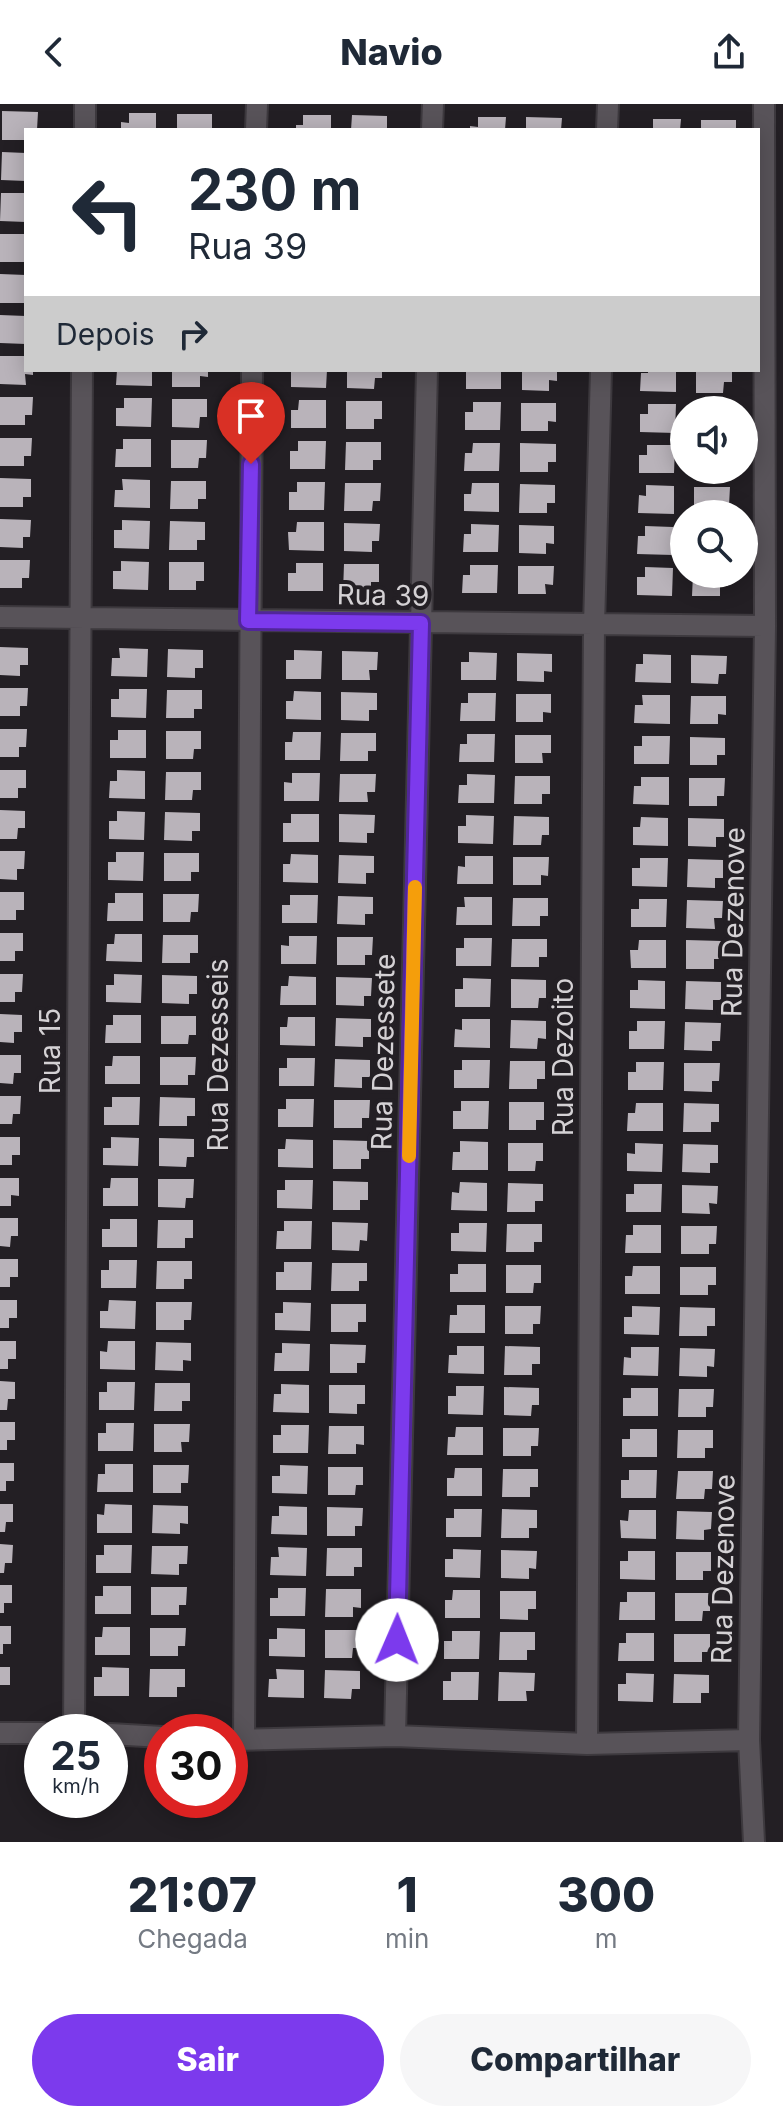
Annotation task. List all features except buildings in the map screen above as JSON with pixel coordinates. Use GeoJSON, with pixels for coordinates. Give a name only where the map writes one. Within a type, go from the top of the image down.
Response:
{"type":"FeatureCollection","features":[{"type":"Feature","properties":{"kind":"street"},"geometry":{"type":"LineString","coordinates":[[85,104],[85,128]]}},
{"type":"Feature","properties":{"kind":"street"},"geometry":{"type":"LineString","coordinates":[[256,128],[257,104]]}},
{"type":"Feature","properties":{"kind":"street"},"geometry":{"type":"LineString","coordinates":[[432,128],[433,104]]}},
{"type":"Feature","properties":{"kind":"street"},"geometry":{"type":"LineString","coordinates":[[607,128],[608,104]]}},
{"type":"Feature","properties":{"kind":"street","name":"Rua Dezenove"},"geometry":{"type":"LineString","coordinates":[[754,1842],[749,1740],[765,626],[764,104]]}},
{"type":"Feature","properties":{"kind":"street","name":"Rua 15"},"geometry":{"type":"LineString","coordinates":[[74,1714],[82,372]]}},
{"type":"Feature","properties":{"kind":"street","name":"Rua Dezesseis"},"geometry":{"type":"LineString","coordinates":[[237,1714],[252,372]]}},
{"type":"Feature","properties":{"kind":"street","name":"Rua Dezessete"},"geometry":{"type":"LineString","coordinates":[[395,1736],[427,372]]}},
{"type":"Feature","properties":{"kind":"street","name":"Rua Dezoito"},"geometry":{"type":"LineString","coordinates":[[587,1744],[594,626],[601,372]]}},
{"type":"Feature","properties":{"kind":"street","name":"Rua 39"},"geometry":{"type":"LineString","coordinates":[[0,617],[765,626]]}},
{"type":"Feature","properties":{"kind":"street"},"geometry":{"type":"LineString","coordinates":[[0,1733],[24,1733]]}},
{"type":"Feature","properties":{"kind":"street"},"geometry":{"type":"LineString","coordinates":[[248,1740],[395,1736],[587,1744],[749,1740]]}},
{"type":"Feature","properties":{"kind":"slow traffic"},"geometry":{"type":"LineString","coordinates":[[409,1156],[415,887]]}},
{"type":"Feature","properties":{"kind":"route"},"geometry":{"type":"LineString","coordinates":[[251,464],[248,621],[421,623],[397,1640]]}}]}
